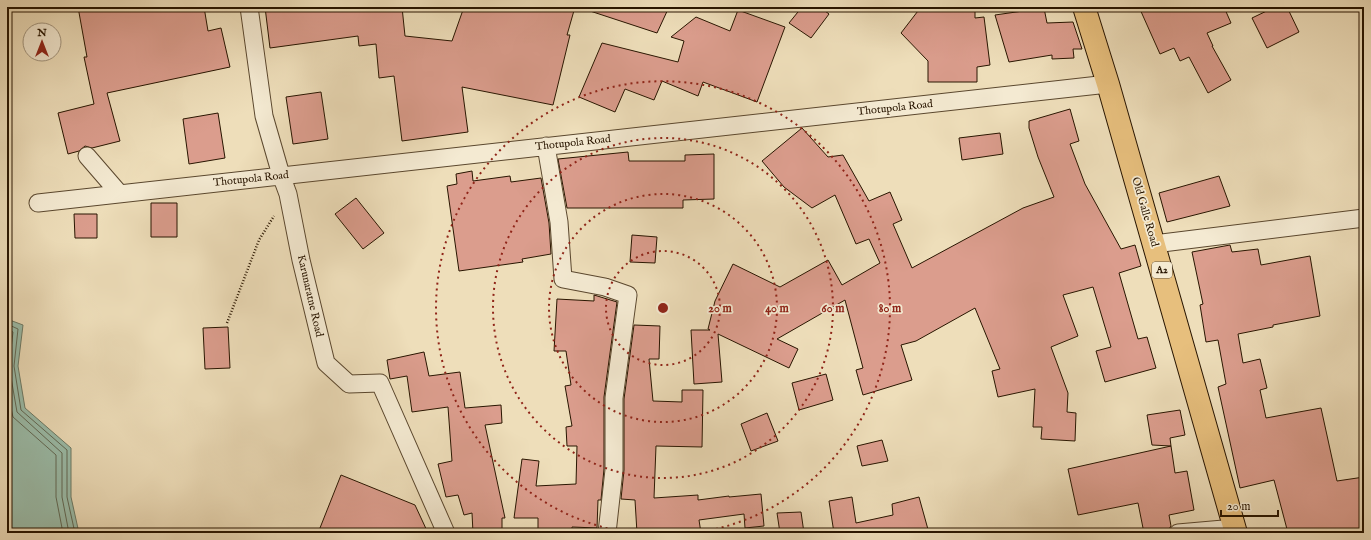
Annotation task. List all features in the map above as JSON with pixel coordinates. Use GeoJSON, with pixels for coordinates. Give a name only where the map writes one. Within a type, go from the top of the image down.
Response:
{"type":"FeatureCollection","features":[{"type":"Feature","properties":{"kind":"highway","name":"Old Galle Road"},"geometry":{"type":"LineString","coordinates":[[1084,7],[1108,84],[1235,530]]}},
{"type":"Feature","properties":{"kind":"street","name":"Karunaratne Road"},"geometry":{"type":"LineString","coordinates":[[249,7],[264,116],[288,194],[301,260],[326,363],[349,384],[380,383],[446,533]]}},
{"type":"Feature","properties":{"kind":"street","name":"Thotupola Road"},"geometry":{"type":"LineString","coordinates":[[38,203],[1108,84]]}},
{"type":"Feature","properties":{"kind":"street"},"geometry":{"type":"LineString","coordinates":[[546,146],[558,222],[563,279],[605,287],[628,295],[614,398],[614,470],[607,533]]}},
{"type":"Feature","properties":{"kind":"street"},"geometry":{"type":"LineString","coordinates":[[87,156],[119,193]]}},
{"type":"Feature","properties":{"kind":"street"},"geometry":{"type":"LineString","coordinates":[[1154,244],[1364,218]]}},
{"type":"Feature","properties":{"kind":"street"},"geometry":{"type":"LineString","coordinates":[[1178,533],[1235,530]]}},
{"type":"Feature","properties":{"kind":"path"},"geometry":{"type":"LineString","coordinates":[[226,323],[259,240],[288,194]]}},
{"type":"Feature","properties":{"kind":"water"},"geometry":{"type":"Polygon","coordinates":[[[7,319],[23,325],[18,366],[25,408],[71,448],[71,497],[79,533],[7,533],[7,319]]]}},
{"type":"Feature","properties":{"kind":"building"},"geometry":{"type":"Polygon","coordinates":[[[78,7],[204,7],[208,31],[221,28],[230,67],[107,93],[120,141],[92,148],[85,146],[79,151],[68,154],[58,113],[94,104],[84,57],[87,57],[78,7]]]}},
{"type":"Feature","properties":{"kind":"building"},"geometry":{"type":"Polygon","coordinates":[[[265,7],[312,7],[313,11],[341,7],[402,7],[405,36],[452,41],[464,7],[575,7],[567,35],[570,35],[553,105],[462,87],[468,132],[402,141],[394,76],[379,78],[376,44],[359,46],[358,36],[270,48],[265,7]]]}},
{"type":"Feature","properties":{"kind":"building"},"geometry":{"type":"Polygon","coordinates":[[[588,7],[669,7],[657,33],[587,10],[588,7]]]}},
{"type":"Feature","properties":{"kind":"building"},"geometry":{"type":"Polygon","coordinates":[[[802,7],[820,7],[829,14],[811,38],[789,23],[802,7]]]}},
{"type":"Feature","properties":{"kind":"building"},"geometry":{"type":"Polygon","coordinates":[[[921,7],[975,7],[975,18],[984,17],[990,65],[977,67],[977,82],[928,82],[928,61],[901,33],[921,7]]]}},
{"type":"Feature","properties":{"kind":"building"},"geometry":{"type":"Polygon","coordinates":[[[1139,7],[1224,7],[1231,23],[1207,33],[1212,46],[1231,80],[1208,93],[1189,57],[1180,61],[1174,48],[1160,54],[1139,7]]]}},
{"type":"Feature","properties":{"kind":"building"},"geometry":{"type":"Polygon","coordinates":[[[1275,7],[1287,7],[1299,32],[1267,48],[1252,18],[1275,7]]]}},
{"type":"Feature","properties":{"kind":"building"},"geometry":{"type":"Polygon","coordinates":[[[1044,8],[1047,23],[1073,22],[1082,49],[1073,49],[1074,58],[1052,59],[1052,55],[1009,62],[995,15],[1044,8]]]}},
{"type":"Feature","properties":{"kind":"building"},"geometry":{"type":"Polygon","coordinates":[[[738,10],[785,27],[757,102],[703,82],[698,96],[662,81],[654,100],[625,89],[615,112],[579,97],[602,43],[678,62],[684,41],[671,37],[696,17],[730,31],[738,10]]]}},
{"type":"Feature","properties":{"kind":"building"},"geometry":{"type":"Polygon","coordinates":[[[321,92],[328,139],[293,144],[286,97],[321,92]]]}},
{"type":"Feature","properties":{"kind":"building"},"geometry":{"type":"Polygon","coordinates":[[[1070,109],[1079,141],[1070,144],[1085,184],[1121,249],[1135,245],[1141,266],[1119,273],[1138,339],[1147,337],[1156,368],[1105,382],[1096,351],[1111,347],[1093,287],[1063,295],[1078,336],[1051,347],[1068,393],[1067,412],[1076,413],[1075,441],[1041,439],[1042,427],[1033,427],[1035,389],[998,397],[992,371],[1000,369],[975,308],[916,341],[901,345],[912,380],[863,395],[856,370],[863,368],[845,300],[777,339],[798,349],[789,368],[718,334],[722,382],[694,384],[691,330],[710,330],[708,329],[715,301],[733,264],[780,287],[828,260],[842,285],[880,263],[869,239],[856,244],[835,195],[812,208],[784,187],[762,161],[802,128],[828,157],[843,155],[869,201],[890,192],[902,220],[893,224],[912,268],[1023,208],[1054,197],[1038,157],[1029,128],[1029,121],[1070,109]]]}},
{"type":"Feature","properties":{"kind":"building"},"geometry":{"type":"Polygon","coordinates":[[[218,113],[225,158],[189,164],[183,119],[218,113]]]}},
{"type":"Feature","properties":{"kind":"building"},"geometry":{"type":"Polygon","coordinates":[[[1000,133],[1003,154],[962,160],[959,138],[1000,133]]]}},
{"type":"Feature","properties":{"kind":"building"},"geometry":{"type":"Polygon","coordinates":[[[628,152],[629,161],[685,161],[685,155],[714,154],[714,199],[683,200],[683,208],[567,208],[558,159],[628,152]]]}},
{"type":"Feature","properties":{"kind":"building"},"geometry":{"type":"Polygon","coordinates":[[[472,171],[473,181],[510,176],[511,182],[541,178],[549,223],[551,254],[522,259],[523,262],[459,271],[447,186],[457,184],[456,174],[472,171]]]}},
{"type":"Feature","properties":{"kind":"building"},"geometry":{"type":"Polygon","coordinates":[[[1219,176],[1230,206],[1167,222],[1159,193],[1219,176]]]}},
{"type":"Feature","properties":{"kind":"building"},"geometry":{"type":"Polygon","coordinates":[[[356,198],[384,233],[363,249],[335,214],[356,198]]]}},
{"type":"Feature","properties":{"kind":"building"},"geometry":{"type":"Polygon","coordinates":[[[151,203],[177,203],[177,237],[151,237],[151,203]]]}},
{"type":"Feature","properties":{"kind":"building"},"geometry":{"type":"Polygon","coordinates":[[[74,214],[97,214],[97,238],[75,238],[74,214]]]}},
{"type":"Feature","properties":{"kind":"building"},"geometry":{"type":"Polygon","coordinates":[[[632,235],[657,237],[655,263],[630,262],[632,235]]]}},
{"type":"Feature","properties":{"kind":"building"},"geometry":{"type":"Polygon","coordinates":[[[1230,245],[1232,252],[1258,249],[1261,265],[1310,256],[1320,316],[1273,325],[1273,327],[1238,334],[1243,363],[1260,359],[1267,388],[1260,390],[1266,418],[1321,408],[1337,481],[1364,477],[1364,533],[1288,533],[1274,480],[1240,488],[1218,387],[1226,384],[1218,340],[1206,342],[1200,305],[1203,304],[1192,252],[1230,245]]]}},
{"type":"Feature","properties":{"kind":"building"},"geometry":{"type":"Polygon","coordinates":[[[594,295],[617,302],[604,397],[604,469],[601,500],[598,500],[597,528],[572,527],[572,533],[538,533],[538,518],[514,518],[522,459],[539,461],[536,486],[576,484],[577,446],[567,446],[566,427],[572,426],[565,386],[571,385],[566,351],[554,351],[557,299],[594,301],[594,295]]]}},
{"type":"Feature","properties":{"kind":"building"},"geometry":{"type":"Polygon","coordinates":[[[634,325],[660,326],[659,359],[649,359],[653,401],[682,402],[682,390],[703,390],[702,447],[656,446],[654,498],[698,495],[698,500],[761,494],[764,526],[745,528],[744,514],[699,520],[701,533],[637,533],[635,500],[621,499],[624,470],[624,399],[634,325]]]}},
{"type":"Feature","properties":{"kind":"building"},"geometry":{"type":"Polygon","coordinates":[[[228,327],[230,368],[205,369],[203,328],[228,327]]]}},
{"type":"Feature","properties":{"kind":"building"},"geometry":{"type":"Polygon","coordinates":[[[424,352],[429,376],[460,372],[465,408],[501,405],[502,423],[485,425],[505,518],[502,518],[502,533],[473,533],[472,513],[464,515],[458,495],[446,497],[438,464],[452,461],[448,407],[412,412],[407,376],[390,379],[387,360],[424,352]]]}},
{"type":"Feature","properties":{"kind":"building"},"geometry":{"type":"Polygon","coordinates":[[[826,374],[833,400],[799,410],[792,383],[826,374]]]}},
{"type":"Feature","properties":{"kind":"building"},"geometry":{"type":"Polygon","coordinates":[[[1180,410],[1185,435],[1170,438],[1171,446],[1152,445],[1147,415],[1180,410]]]}},
{"type":"Feature","properties":{"kind":"building"},"geometry":{"type":"Polygon","coordinates":[[[767,413],[778,441],[751,451],[741,424],[767,413]]]}},
{"type":"Feature","properties":{"kind":"building"},"geometry":{"type":"Polygon","coordinates":[[[882,440],[888,461],[862,466],[857,446],[882,440]]]}},
{"type":"Feature","properties":{"kind":"building"},"geometry":{"type":"Polygon","coordinates":[[[1171,446],[1175,473],[1187,471],[1194,510],[1169,515],[1171,526],[1169,529],[1144,533],[1138,503],[1078,515],[1068,469],[1171,446]]]}},
{"type":"Feature","properties":{"kind":"building"},"geometry":{"type":"Polygon","coordinates":[[[341,475],[415,505],[428,533],[318,533],[341,475]]]}},
{"type":"Feature","properties":{"kind":"building"},"geometry":{"type":"Polygon","coordinates":[[[852,497],[856,523],[893,515],[892,504],[919,497],[929,533],[834,533],[829,501],[852,497]]]}},
{"type":"Feature","properties":{"kind":"building"},"geometry":{"type":"Polygon","coordinates":[[[801,512],[804,533],[780,533],[777,513],[801,512]]]}}]}
